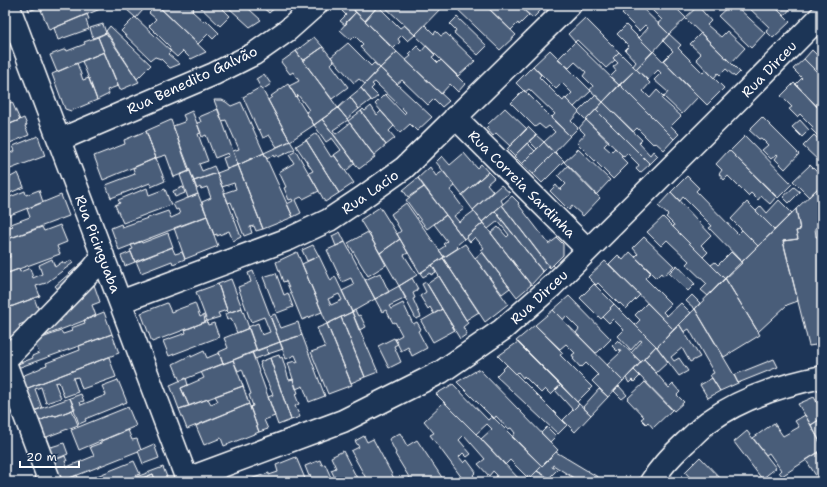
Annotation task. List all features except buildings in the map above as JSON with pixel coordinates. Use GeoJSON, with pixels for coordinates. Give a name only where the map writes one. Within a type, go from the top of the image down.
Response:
{"type":"FeatureCollection","features":[{"type":"Feature","properties":{"kind":"street","name":"Rua Picinguaba"},"geometry":{"type":"LineString","coordinates":[[8,5],[188,480]]}},
{"type":"Feature","properties":{"kind":"street","name":"Rua Benedito Galvão"},"geometry":{"type":"LineString","coordinates":[[59,140],[214,74],[254,54],[288,30],[316,5]]}},
{"type":"Feature","properties":{"kind":"street","name":"Rua Lacio"},"geometry":{"type":"LineString","coordinates":[[120,302],[289,239],[329,220],[404,168],[570,5]]}},
{"type":"Feature","properties":{"kind":"street","name":"Rua Dirceu"},"geometry":{"type":"LineString","coordinates":[[188,480],[343,421],[441,372],[502,330],[552,286],[822,15]]}},
{"type":"Feature","properties":{"kind":"street","name":"Rua Correia Sardinha"},"geometry":{"type":"LineString","coordinates":[[455,117],[588,250]]}},
{"type":"Feature","properties":{"kind":"street"},"geometry":{"type":"LineString","coordinates":[[50,482],[5,361],[92,270],[103,256]]}},
{"type":"Feature","properties":{"kind":"street"},"geometry":{"type":"LineString","coordinates":[[651,482],[656,474],[680,448],[708,422],[735,406],[770,390],[822,377]]}}]}
